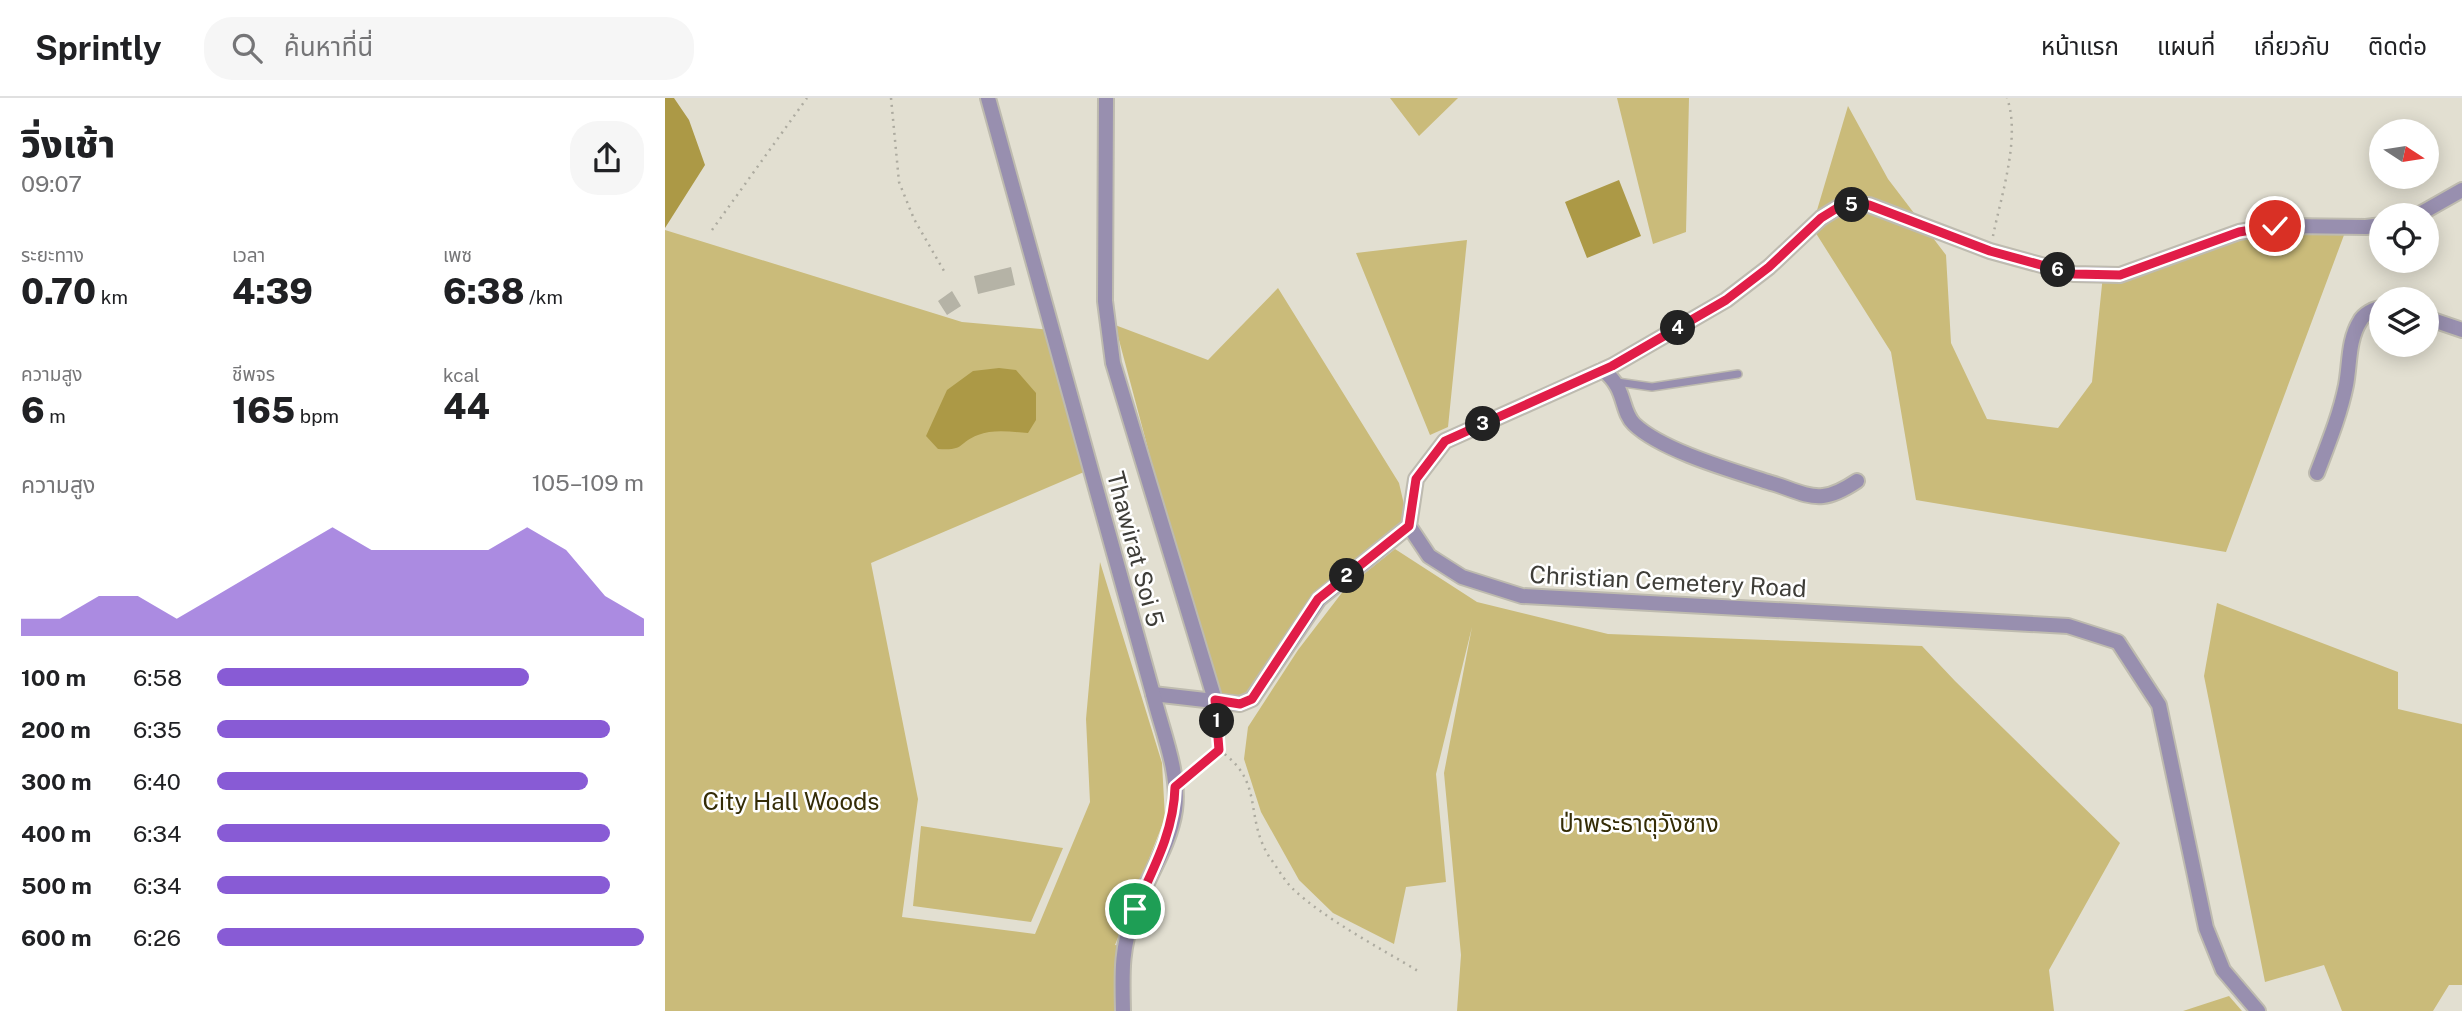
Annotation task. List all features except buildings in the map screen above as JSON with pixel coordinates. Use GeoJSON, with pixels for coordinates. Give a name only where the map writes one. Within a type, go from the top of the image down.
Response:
{"type":"FeatureCollection","features":[{"type":"Feature","properties":{"kind":"street","name":"Thawirat Soi 5"},"geometry":{"type":"LineString","coordinates":[[988,98],[1153,694],[1175,787],[1175,812],[1135,909],[1123,946],[1123,1011]]}},
{"type":"Feature","properties":{"kind":"street"},"geometry":{"type":"LineString","coordinates":[[1106,98],[1105,301],[1113,363],[1215,700]]}},
{"type":"Feature","properties":{"kind":"street"},"geometry":{"type":"LineString","coordinates":[[2439,203],[2462,190]]}},
{"type":"Feature","properties":{"kind":"street"},"geometry":{"type":"LineString","coordinates":[[1153,694],[1240,704],[1252,699],[1318,599],[1409,526],[1416,479],[1445,441],[1604,370],[1726,300],[1769,267],[1821,218],[1842,205],[1869,205],[1990,251],[2074,274],[2120,275],[2239,232],[2275,226],[2369,227]]}},
{"type":"Feature","properties":{"kind":"street"},"geometry":{"type":"LineString","coordinates":[[2317,473],[2336,424],[2346,385],[2352,343],[2360,319],[2369,313]]}},
{"type":"Feature","properties":{"kind":"street"},"geometry":{"type":"LineString","coordinates":[[2439,322],[2462,330]]}},
{"type":"Feature","properties":{"kind":"street"},"geometry":{"type":"LineString","coordinates":[[1604,370],[1617,383],[1631,422],[1645,434],[1681,451],[1721,467],[1806,494],[1823,496],[1857,481]]}},
{"type":"Feature","properties":{"kind":"street","name":"Christian Cemetery Road"},"geometry":{"type":"LineString","coordinates":[[1409,526],[1429,556],[1462,577],[1523,596],[2068,626],[2118,642],[2159,705],[2206,928],[2223,970],[2257,1011]]}},
{"type":"Feature","properties":{"kind":"lane"},"geometry":{"type":"LineString","coordinates":[[1617,383],[1652,387],[1738,374]]}},
{"type":"Feature","properties":{"kind":"path"},"geometry":{"type":"LineString","coordinates":[[712,230],[807,98]]}},
{"type":"Feature","properties":{"kind":"path"},"geometry":{"type":"LineString","coordinates":[[891,98],[899,182],[914,219],[944,271]]}},
{"type":"Feature","properties":{"kind":"path"},"geometry":{"type":"LineString","coordinates":[[1990,251],[2011,147],[2010,107],[2007,98]]}},
{"type":"Feature","properties":{"kind":"path"},"geometry":{"type":"LineString","coordinates":[[1215,700],[1219,750]]}},
{"type":"Feature","properties":{"kind":"path"},"geometry":{"type":"LineString","coordinates":[[1175,787],[1219,750]]}},
{"type":"Feature","properties":{"kind":"path"},"geometry":{"type":"LineString","coordinates":[[1219,750],[1235,761],[1249,782],[1257,828],[1268,855],[1291,888],[1329,916],[1418,971]]}},
{"type":"Feature","properties":{"kind":"green space"},"geometry":{"type":"Polygon","coordinates":[[[1390,98],[1458,98],[1419,136],[1390,98]]]}},
{"type":"Feature","properties":{"kind":"green space"},"geometry":{"type":"Polygon","coordinates":[[[1617,98],[1689,98],[1686,232],[1653,244],[1617,98]]]}},
{"type":"Feature","properties":{"kind":"green space"},"geometry":{"type":"Polygon","coordinates":[[[1848,106],[1888,179],[1946,255],[1951,343],[1987,419],[2058,428],[2092,382],[2103,275],[2231,235],[2347,227],[2226,552],[1916,500],[1891,352],[1812,227],[1848,106]]]}},
{"type":"Feature","properties":{"kind":"green space","name":"City Hall Woods"},"geometry":{"type":"Polygon","coordinates":[[[665,230],[962,322],[1052,330],[1091,469],[871,563],[918,799],[902,917],[1035,934],[1090,802],[1086,719],[1100,562],[1162,763],[1165,818],[1115,945],[1123,946],[1130,1011],[665,1011],[665,230]]]}},
{"type":"Feature","properties":{"kind":"green space"},"geometry":{"type":"Polygon","coordinates":[[[1467,240],[1448,427],[1430,435],[1356,253],[1467,240]]]}},
{"type":"Feature","properties":{"kind":"green space"},"geometry":{"type":"Polygon","coordinates":[[[1278,288],[1399,483],[1409,526],[1319,599],[1252,699],[1215,700],[1115,325],[1208,360],[1278,288]]]}},
{"type":"Feature","properties":{"kind":"green space","name":"ป่าพระธาตุวังซาง"},"geometry":{"type":"Polygon","coordinates":[[[1395,549],[1477,602],[1608,634],[1922,646],[2120,843],[2049,970],[2054,1011],[1457,1011],[1461,955],[1444,773],[1472,627],[1436,774],[1446,882],[1406,887],[1394,944],[1333,913],[1299,880],[1261,812],[1244,759],[1248,727],[1298,650],[1344,590],[1395,549]]]}},
{"type":"Feature","properties":{"kind":"green space"},"geometry":{"type":"Polygon","coordinates":[[[2217,603],[2398,672],[2398,709],[2462,724],[2462,985],[2449,985],[2433,1011],[2342,1011],[2324,965],[2265,982],[2204,676],[2217,603]]]}},
{"type":"Feature","properties":{"kind":"green space"},"geometry":{"type":"Polygon","coordinates":[[[921,826],[1063,848],[1031,922],[913,906],[921,826]]]}},
{"type":"Feature","properties":{"kind":"green space"},"geometry":{"type":"Polygon","coordinates":[[[2229,996],[2242,1011],[2183,1011],[2229,996]]]}},
{"type":"Feature","properties":{"kind":"shaded area"},"geometry":{"type":"Polygon","coordinates":[[[665,98],[674,98],[689,120],[705,165],[665,228],[665,98]]]}},
{"type":"Feature","properties":{"kind":"shaded area"},"geometry":{"type":"Polygon","coordinates":[[[1619,180],[1641,236],[1587,258],[1565,202],[1619,180]]]}},
{"type":"Feature","properties":{"kind":"shaded area"},"geometry":{"type":"Polygon","coordinates":[[[999,368],[1016,370],[1036,393],[1036,420],[1028,433],[990,432],[971,438],[957,448],[938,449],[926,436],[947,390],[973,371],[999,368]]]}},
{"type":"Feature","properties":{"kind":"route"},"geometry":{"type":"LineString","coordinates":[[1135,909],[1175,812],[1175,787],[1219,750],[1215,700],[1240,704],[1252,699],[1318,599],[1409,526],[1416,479],[1445,441],[1612,366],[1726,300],[1769,267],[1821,218],[1842,205],[1869,205],[1990,251],[2074,274],[2120,275],[2239,232],[2275,226]]}}]}
